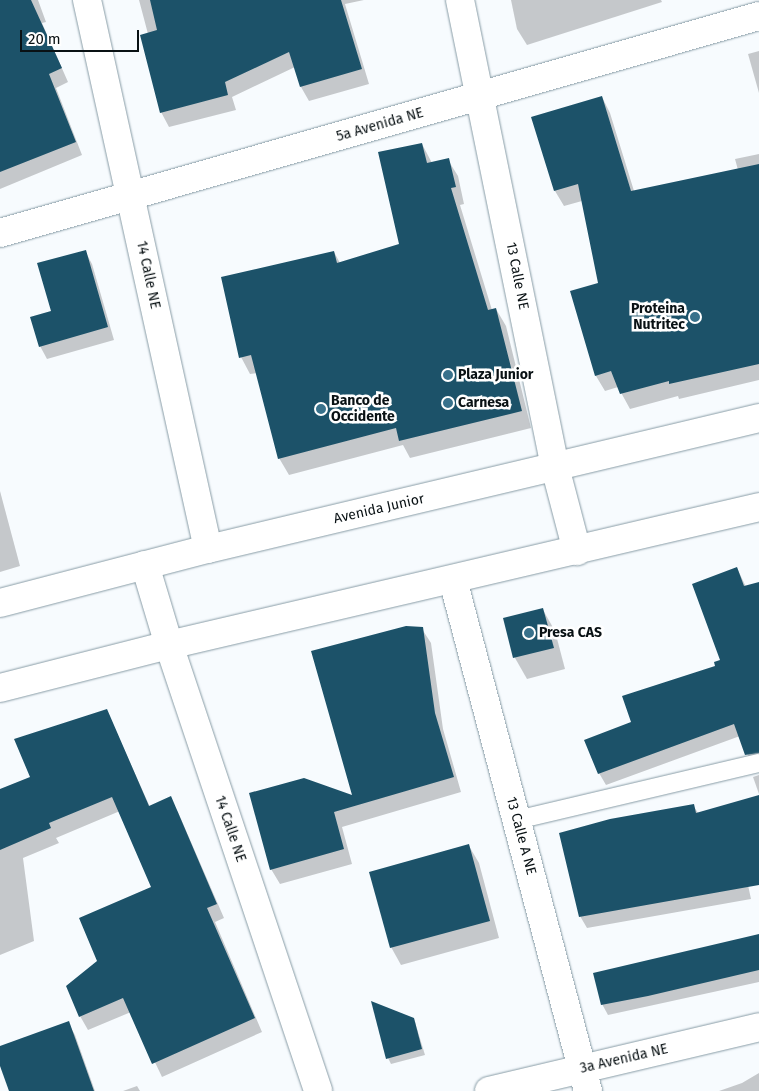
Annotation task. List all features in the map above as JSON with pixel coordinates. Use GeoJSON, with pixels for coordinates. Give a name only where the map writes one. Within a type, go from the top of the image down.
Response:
{"type":"FeatureCollection","features":[{"type":"Feature","properties":{"kind":"street","name":"14 Calle NE"},"geometry":{"type":"LineString","coordinates":[[87,0],[208,549]]}},
{"type":"Feature","properties":{"kind":"street","name":"13 Calle NE"},"geometry":{"type":"LineString","coordinates":[[460,0],[555,466],[577,551]]}},
{"type":"Feature","properties":{"kind":"street","name":"5a Avenida NE"},"geometry":{"type":"LineString","coordinates":[[0,234],[759,16]]}},
{"type":"Feature","properties":{"kind":"street","name":"Avenida Junior"},"geometry":{"type":"LineString","coordinates":[[0,602],[208,549],[759,418]]}},
{"type":"Feature","properties":{"kind":"street"},"geometry":{"type":"LineString","coordinates":[[0,688],[169,645],[759,507]]}},
{"type":"Feature","properties":{"kind":"street","name":"14 Calle NE"},"geometry":{"type":"LineString","coordinates":[[146,565],[169,645],[318,1091]]}},
{"type":"Feature","properties":{"kind":"street","name":"13 Calle A NE"},"geometry":{"type":"LineString","coordinates":[[453,580],[586,1080]]}},
{"type":"Feature","properties":{"kind":"street","name":"3a Avenida NE"},"geometry":{"type":"LineString","coordinates":[[489,1091],[586,1080],[759,1027]]}},
{"type":"Feature","properties":{"kind":"lane"},"geometry":{"type":"LineString","coordinates":[[516,820],[759,763]]}},
{"type":"Feature","properties":{"kind":"building"},"geometry":{"type":"Polygon","coordinates":[[[0,0],[31,0],[62,68],[49,74],[76,142],[0,172],[0,0]]]}},
{"type":"Feature","properties":{"kind":"building"},"geometry":{"type":"Polygon","coordinates":[[[150,0],[341,0],[362,69],[300,87],[289,52],[225,82],[228,95],[160,113],[140,35],[157,30],[150,0]]]}},
{"type":"Feature","properties":{"kind":"building"},"geometry":{"type":"Polygon","coordinates":[[[602,96],[631,191],[759,164],[759,364],[669,384],[669,381],[620,394],[611,371],[595,376],[570,291],[598,283],[578,184],[554,191],[531,117],[602,96]]]}},
{"type":"Feature","properties":{"kind":"building"},"geometry":{"type":"Polygon","coordinates":[[[422,143],[427,163],[449,158],[456,187],[451,188],[488,310],[496,308],[522,411],[399,441],[396,428],[278,459],[251,355],[239,358],[221,277],[334,251],[337,263],[399,244],[378,152],[422,143]]]}},
{"type":"Feature","properties":{"kind":"building"},"geometry":{"type":"Polygon","coordinates":[[[86,250],[108,327],[39,347],[30,317],[51,311],[37,263],[86,250]]]}},
{"type":"Feature","properties":{"kind":"building"},"geometry":{"type":"Polygon","coordinates":[[[737,567],[744,586],[759,582],[759,753],[745,755],[734,724],[598,774],[584,740],[631,722],[622,696],[715,666],[714,662],[720,660],[692,584],[737,567]]]}},
{"type":"Feature","properties":{"kind":"building","name":"Presa CAS"},"geometry":{"type":"Polygon","coordinates":[[[543,608],[554,648],[513,658],[503,618],[543,608]]]}},
{"type":"Feature","properties":{"kind":"building"},"geometry":{"type":"Polygon","coordinates":[[[406,626],[423,627],[435,713],[454,777],[334,812],[344,849],[270,870],[249,793],[304,778],[352,795],[311,651],[406,626]]]}},
{"type":"Feature","properties":{"kind":"building"},"geometry":{"type":"Polygon","coordinates":[[[107,709],[149,806],[171,796],[217,904],[207,908],[255,1018],[152,1064],[123,998],[79,1017],[66,986],[97,961],[79,918],[151,887],[112,797],[49,823],[51,828],[0,850],[0,789],[30,777],[14,739],[107,709]]]}},
{"type":"Feature","properties":{"kind":"building"},"geometry":{"type":"Polygon","coordinates":[[[759,795],[759,885],[579,917],[559,833],[610,819],[694,804],[696,813],[759,795]]]}},
{"type":"Feature","properties":{"kind":"building"},"geometry":{"type":"Polygon","coordinates":[[[469,844],[490,921],[390,948],[369,872],[469,844]]]}},
{"type":"Feature","properties":{"kind":"building"},"geometry":{"type":"Polygon","coordinates":[[[759,934],[759,970],[601,1005],[593,973],[759,934]]]}},
{"type":"Feature","properties":{"kind":"building"},"geometry":{"type":"Polygon","coordinates":[[[371,1001],[414,1018],[422,1049],[386,1059],[371,1001]]]}},
{"type":"Feature","properties":{"kind":"building"},"geometry":{"type":"Polygon","coordinates":[[[69,1021],[94,1091],[9,1091],[0,1066],[0,1046],[69,1021]]]}},
{"type":"Feature","properties":{"kind":"place","name":"Proteina Nutritec"},"geometry":{"type":"Point","coordinates":[695,317]}},
{"type":"Feature","properties":{"kind":"place","name":"Plaza Junior"},"geometry":{"type":"Point","coordinates":[448,375]}},
{"type":"Feature","properties":{"kind":"place","name":"Carnesa"},"geometry":{"type":"Point","coordinates":[448,403]}},
{"type":"Feature","properties":{"kind":"place","name":"Banco de Occidente"},"geometry":{"type":"Point","coordinates":[321,409]}},
{"type":"Feature","properties":{"kind":"place","name":"Presa CAS"},"geometry":{"type":"Point","coordinates":[529,633]}}]}
